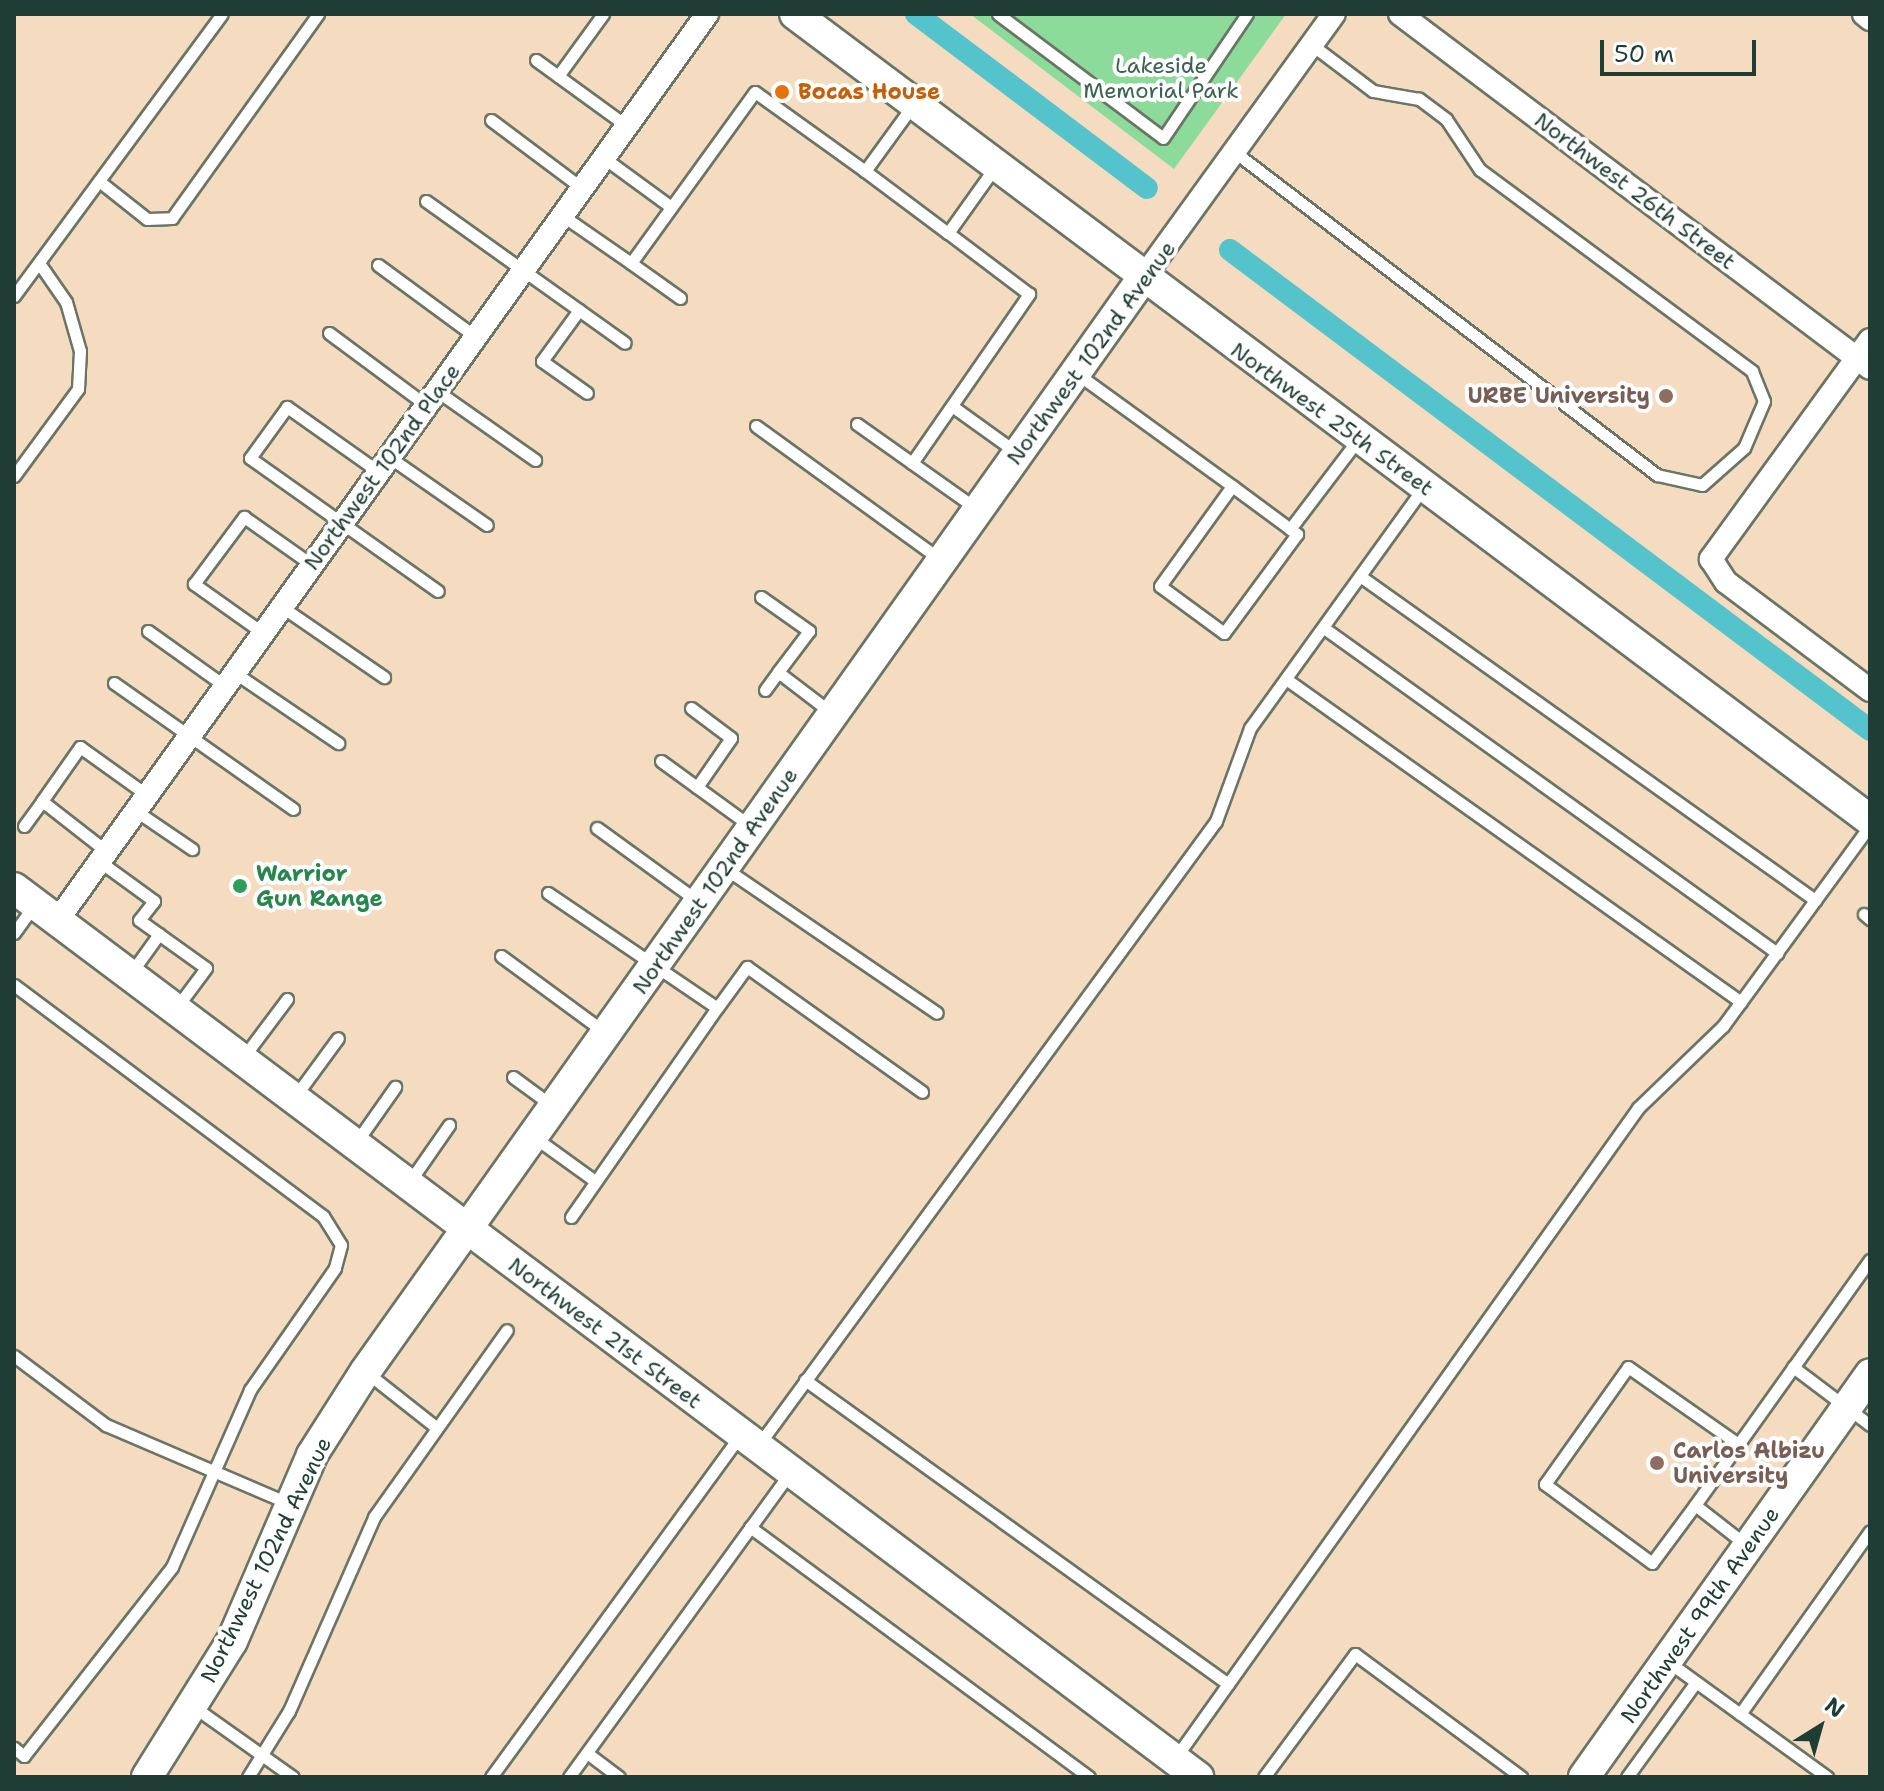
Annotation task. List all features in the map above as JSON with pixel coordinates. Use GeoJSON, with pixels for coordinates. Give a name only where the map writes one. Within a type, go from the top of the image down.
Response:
{"type":"FeatureCollection","features":[{"type":"Feature","properties":{"kind":"street","name":"Northwest 102nd Place"},"geometry":{"type":"LineString","coordinates":[[35,904],[103,856],[707,14]]}},
{"type":"Feature","properties":{"kind":"street","name":"Northwest 25th Street"},"geometry":{"type":"LineString","coordinates":[[795,14],[1142,279],[1359,438],[1870,823]]}},
{"type":"Feature","properties":{"kind":"street","name":"Northwest 102nd Avenue"},"geometry":{"type":"LineString","coordinates":[[147,1777],[194,1707],[232,1641],[290,1504],[365,1372],[1334,14]]}},
{"type":"Feature","properties":{"kind":"street","name":"Northwest 26th Street"},"geometry":{"type":"LineString","coordinates":[[1400,14],[1866,356]]}},
{"type":"Feature","properties":{"kind":"street"},"geometry":{"type":"LineString","coordinates":[[1864,14],[1870,19]]}},
{"type":"Feature","properties":{"kind":"street"},"geometry":{"type":"LineString","coordinates":[[1866,356],[1712,562],[1733,587],[1870,690]]}},
{"type":"Feature","properties":{"kind":"street","name":"Northwest 21st Street"},"geometry":{"type":"LineString","coordinates":[[35,904],[1188,1771]]}},
{"type":"Feature","properties":{"kind":"street","name":"Northwest 99th Avenue"},"geometry":{"type":"LineString","coordinates":[[1584,1777],[1870,1374]]}},
{"type":"Feature","properties":{"kind":"lane"},"geometry":{"type":"LineString","coordinates":[[14,296],[222,14]]}},
{"type":"Feature","properties":{"kind":"lane"},"geometry":{"type":"LineString","coordinates":[[99,181],[147,219],[172,218],[318,14]]}},
{"type":"Feature","properties":{"kind":"lane"},"geometry":{"type":"LineString","coordinates":[[558,76],[603,14]]}},
{"type":"Feature","properties":{"kind":"lane"},"geometry":{"type":"LineString","coordinates":[[998,14],[1163,138],[1247,14]]}},
{"type":"Feature","properties":{"kind":"lane"},"geometry":{"type":"LineString","coordinates":[[1236,153],[1657,475],[1702,485],[1744,448],[1764,401],[1752,371],[1480,170],[1437,112],[1419,99],[1373,91],[1312,45]]}},
{"type":"Feature","properties":{"kind":"lane"},"geometry":{"type":"LineString","coordinates":[[536,60],[627,126]]}},
{"type":"Feature","properties":{"kind":"lane"},"geometry":{"type":"LineString","coordinates":[[631,263],[755,92],[1029,294],[912,463]]}},
{"type":"Feature","properties":{"kind":"lane"},"geometry":{"type":"LineString","coordinates":[[865,171],[914,104]]}},
{"type":"Feature","properties":{"kind":"lane"},"geometry":{"type":"LineString","coordinates":[[491,120],[582,188]]}},
{"type":"Feature","properties":{"kind":"lane"},"geometry":{"type":"LineString","coordinates":[[604,158],[671,207]]}},
{"type":"Feature","properties":{"kind":"lane"},"geometry":{"type":"LineString","coordinates":[[948,233],[995,167]]}},
{"type":"Feature","properties":{"kind":"lane"},"geometry":{"type":"LineString","coordinates":[[426,201],[625,343]]}},
{"type":"Feature","properties":{"kind":"lane"},"geometry":{"type":"LineString","coordinates":[[563,216],[680,298]]}},
{"type":"Feature","properties":{"kind":"lane"},"geometry":{"type":"LineString","coordinates":[[14,476],[78,389],[80,351],[66,302],[39,263]]}},
{"type":"Feature","properties":{"kind":"lane"},"geometry":{"type":"LineString","coordinates":[[378,265],[476,337]]}},
{"type":"Feature","properties":{"kind":"lane"},"geometry":{"type":"LineString","coordinates":[[579,310],[542,361],[587,393]]}},
{"type":"Feature","properties":{"kind":"lane"},"geometry":{"type":"LineString","coordinates":[[329,333],[535,460]]}},
{"type":"Feature","properties":{"kind":"lane"},"geometry":{"type":"LineString","coordinates":[[1075,373],[1232,486],[1297,534],[1224,633],[1160,586],[1232,486]]}},
{"type":"Feature","properties":{"kind":"lane"},"geometry":{"type":"LineString","coordinates":[[952,406],[1018,453]]}},
{"type":"Feature","properties":{"kind":"lane"},"geometry":{"type":"LineString","coordinates":[[438,591],[250,458],[287,407],[487,525]]}},
{"type":"Feature","properties":{"kind":"lane"},"geometry":{"type":"LineString","coordinates":[[857,424],[978,509]]}},
{"type":"Feature","properties":{"kind":"lane"},"geometry":{"type":"LineString","coordinates":[[756,426],[942,561]]}},
{"type":"Feature","properties":{"kind":"lane"},"geometry":{"type":"LineString","coordinates":[[1290,529],[1359,438]]}},
{"type":"Feature","properties":{"kind":"lane"},"geometry":{"type":"LineString","coordinates":[[491,1777],[749,1441],[805,1380],[1216,821],[1250,728],[1424,487]]}},
{"type":"Feature","properties":{"kind":"lane"},"geometry":{"type":"LineString","coordinates":[[263,633],[194,584],[244,517],[312,565]]}},
{"type":"Feature","properties":{"kind":"lane"},"geometry":{"type":"LineString","coordinates":[[1360,576],[1815,900]]}},
{"type":"Feature","properties":{"kind":"lane"},"geometry":{"type":"LineString","coordinates":[[761,597],[809,631],[765,690]]}},
{"type":"Feature","properties":{"kind":"lane"},"geometry":{"type":"LineString","coordinates":[[282,607],[384,677]]}},
{"type":"Feature","properties":{"kind":"lane"},"geometry":{"type":"LineString","coordinates":[[1324,628],[1777,953]]}},
{"type":"Feature","properties":{"kind":"lane"},"geometry":{"type":"LineString","coordinates":[[148,631],[338,743]]}},
{"type":"Feature","properties":{"kind":"lane"},"geometry":{"type":"LineString","coordinates":[[778,672],[833,714]]}},
{"type":"Feature","properties":{"kind":"lane"},"geometry":{"type":"LineString","coordinates":[[1286,679],[1741,1002]]}},
{"type":"Feature","properties":{"kind":"lane"},"geometry":{"type":"LineString","coordinates":[[114,683],[293,809]]}},
{"type":"Feature","properties":{"kind":"lane"},"geometry":{"type":"LineString","coordinates":[[691,708],[731,738],[697,787]]}},
{"type":"Feature","properties":{"kind":"lane"},"geometry":{"type":"LineString","coordinates":[[24,826],[80,747],[192,849]]}},
{"type":"Feature","properties":{"kind":"lane"},"geometry":{"type":"LineString","coordinates":[[661,761],[752,828]]}},
{"type":"Feature","properties":{"kind":"lane"},"geometry":{"type":"LineString","coordinates":[[42,801],[154,901],[139,920],[206,968],[175,1009]]}},
{"type":"Feature","properties":{"kind":"lane"},"geometry":{"type":"LineString","coordinates":[[1188,1771],[1228,1684],[1638,1108],[1741,1002],[1870,823]]}},
{"type":"Feature","properties":{"kind":"lane"},"geometry":{"type":"LineString","coordinates":[[597,828],[699,903]]}},
{"type":"Feature","properties":{"kind":"lane"},"geometry":{"type":"LineString","coordinates":[[724,868],[937,1013]]}},
{"type":"Feature","properties":{"kind":"lane"},"geometry":{"type":"LineString","coordinates":[[548,893],[717,1008]]}},
{"type":"Feature","properties":{"kind":"lane"},"geometry":{"type":"LineString","coordinates":[[14,933],[35,904]]}},
{"type":"Feature","properties":{"kind":"lane"},"geometry":{"type":"LineString","coordinates":[[129,975],[159,934]]}},
{"type":"Feature","properties":{"kind":"lane"},"geometry":{"type":"LineString","coordinates":[[501,956],[607,1033]]}},
{"type":"Feature","properties":{"kind":"lane"},"geometry":{"type":"LineString","coordinates":[[571,1217],[747,967],[922,1092]]}},
{"type":"Feature","properties":{"kind":"lane"},"geometry":{"type":"LineString","coordinates":[[14,985],[338,1234],[335,1268],[250,1390],[211,1470],[172,1567],[24,1756],[14,1748]]}},
{"type":"Feature","properties":{"kind":"lane"},"geometry":{"type":"LineString","coordinates":[[242,1060],[287,999]]}},
{"type":"Feature","properties":{"kind":"lane"},"geometry":{"type":"LineString","coordinates":[[294,1098],[338,1038]]}},
{"type":"Feature","properties":{"kind":"lane"},"geometry":{"type":"LineString","coordinates":[[513,1077],[554,1107]]}},
{"type":"Feature","properties":{"kind":"lane"},"geometry":{"type":"LineString","coordinates":[[354,1144],[395,1087]]}},
{"type":"Feature","properties":{"kind":"lane"},"geometry":{"type":"LineString","coordinates":[[408,1184],[449,1125]]}},
{"type":"Feature","properties":{"kind":"lane"},"geometry":{"type":"LineString","coordinates":[[534,1136],[595,1181]]}},
{"type":"Feature","properties":{"kind":"lane"},"geometry":{"type":"LineString","coordinates":[[1738,1444],[1628,1367],[1545,1484],[1652,1563],[1695,1505],[1870,1260]]}},
{"type":"Feature","properties":{"kind":"lane"},"geometry":{"type":"LineString","coordinates":[[248,1777],[263,1756],[374,1517],[507,1330]]}},
{"type":"Feature","properties":{"kind":"lane"},"geometry":{"type":"LineString","coordinates":[[14,1356],[106,1425],[290,1504]]}},
{"type":"Feature","properties":{"kind":"lane"},"geometry":{"type":"LineString","coordinates":[[1793,1367],[1870,1425]]}},
{"type":"Feature","properties":{"kind":"lane"},"geometry":{"type":"LineString","coordinates":[[365,1372],[437,1428]]}},
{"type":"Feature","properties":{"kind":"lane"},"geometry":{"type":"LineString","coordinates":[[805,1380],[1228,1684]]}},
{"type":"Feature","properties":{"kind":"lane"},"geometry":{"type":"LineString","coordinates":[[569,1777],[790,1472]]}},
{"type":"Feature","properties":{"kind":"lane"},"geometry":{"type":"LineString","coordinates":[[1695,1505],[1749,1547]]}},
{"type":"Feature","properties":{"kind":"lane"},"geometry":{"type":"LineString","coordinates":[[750,1527],[1089,1777]]}},
{"type":"Feature","properties":{"kind":"lane"},"geometry":{"type":"LineString","coordinates":[[1740,1714],[1870,1531]]}},
{"type":"Feature","properties":{"kind":"lane"},"geometry":{"type":"LineString","coordinates":[[1264,1777],[1355,1654],[1521,1777]]}},
{"type":"Feature","properties":{"kind":"lane"},"geometry":{"type":"LineString","coordinates":[[1667,1661],[1827,1777]]}},
{"type":"Feature","properties":{"kind":"lane"},"geometry":{"type":"LineString","coordinates":[[1627,1777],[1696,1682]]}},
{"type":"Feature","properties":{"kind":"lane"},"geometry":{"type":"LineString","coordinates":[[194,1707],[293,1777]]}},
{"type":"Feature","properties":{"kind":"lane"},"geometry":{"type":"LineString","coordinates":[[587,1753],[619,1777]]}},
{"type":"Feature","properties":{"kind":"green space","name":"Lakeside Memorial Park"},"geometry":{"type":"Polygon","coordinates":[[[970,14],[1286,14],[1174,169],[970,14]]]}},
{"type":"Feature","properties":{"kind":"waterway"},"geometry":{"type":"LineString","coordinates":[[916,14],[1147,188]]}},
{"type":"Feature","properties":{"kind":"waterway"},"geometry":{"type":"LineString","coordinates":[[1230,250],[1870,730]]}},
{"type":"Feature","properties":{"kind":"place","name":"Bocas House"},"geometry":{"type":"Point","coordinates":[782,92]}},
{"type":"Feature","properties":{"kind":"place","name":"URBE University"},"geometry":{"type":"Point","coordinates":[1666,396]}},
{"type":"Feature","properties":{"kind":"place","name":"Warrior Gun Range"},"geometry":{"type":"Point","coordinates":[240,886]}},
{"type":"Feature","properties":{"kind":"place","name":"Carlos Albizu University"},"geometry":{"type":"Point","coordinates":[1657,1463]}}]}
